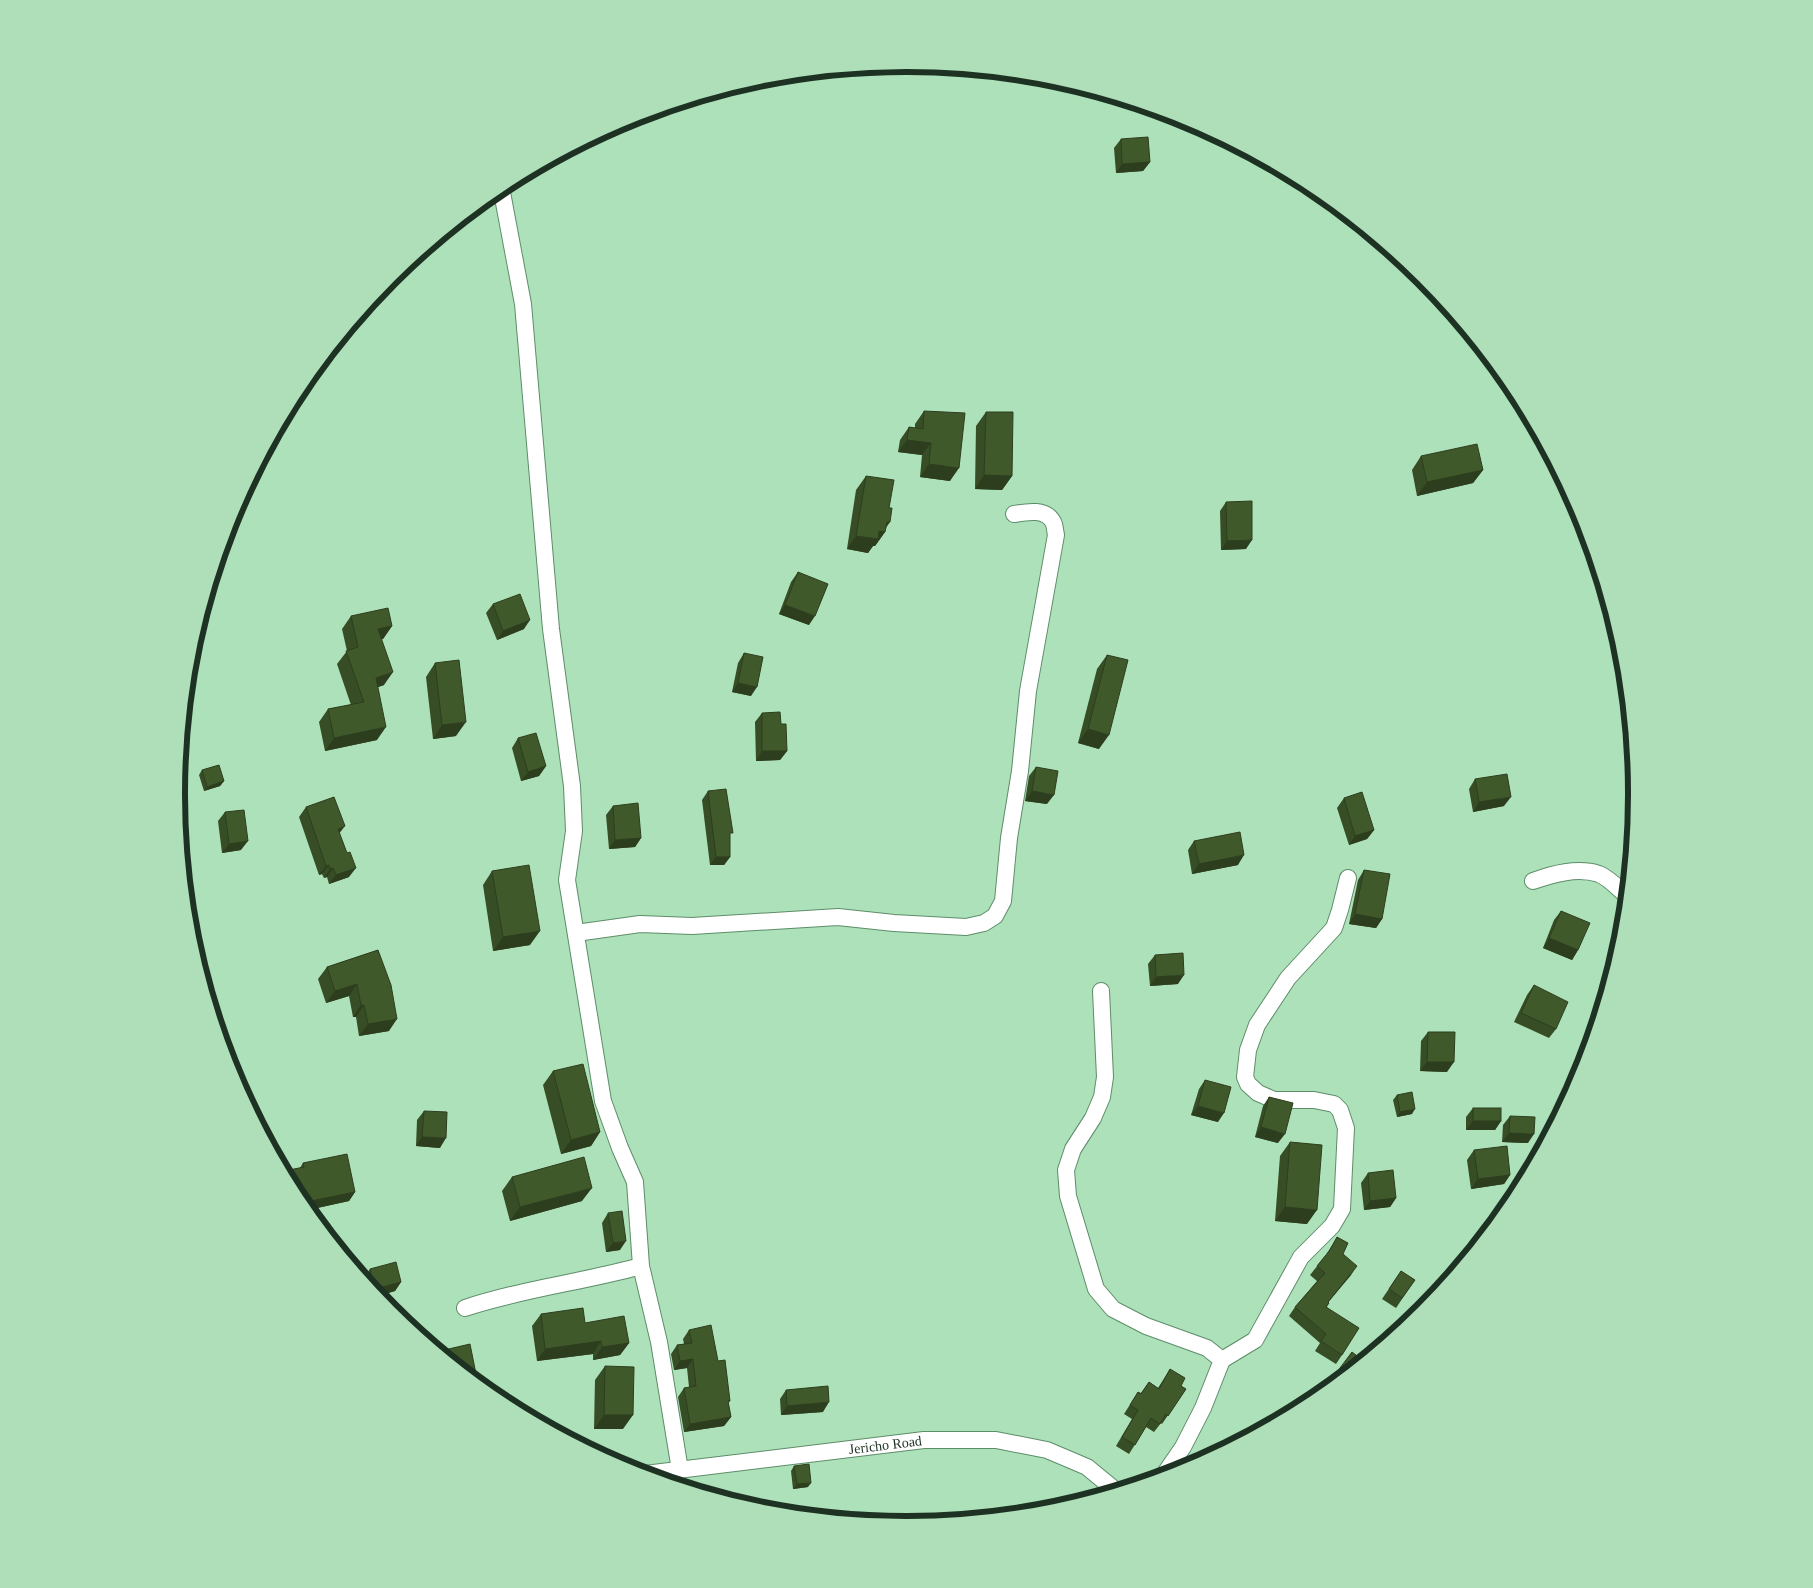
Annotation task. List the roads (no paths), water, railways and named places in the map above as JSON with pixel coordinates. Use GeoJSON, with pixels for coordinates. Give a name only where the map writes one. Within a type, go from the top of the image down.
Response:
{"type":"FeatureCollection","features":[{"type":"Feature","properties":{"kind":"street"},"geometry":{"type":"LineString","coordinates":[[503,196],[523,304],[551,629],[572,786],[574,831],[567,880],[603,1102],[635,1182],[641,1266],[659,1342],[680,1470]]}},
{"type":"Feature","properties":{"kind":"street"},"geometry":{"type":"LineString","coordinates":[[576,933],[640,924],[692,926],[838,917],[894,923],[966,927],[984,923],[996,916],[1003,901],[1009,838],[1020,771],[1028,690],[1056,535],[1053,522],[1045,514],[1028,512],[1014,514]]}},
{"type":"Feature","properties":{"kind":"street"},"geometry":{"type":"LineString","coordinates":[[1533,881],[1574,871],[1599,874],[1622,891]]}},
{"type":"Feature","properties":{"kind":"street"},"geometry":{"type":"LineString","coordinates":[[1170,1466],[1182,1448],[1203,1408],[1222,1360],[1255,1340],[1301,1257],[1332,1226],[1342,1209],[1346,1128],[1340,1110],[1334,1104],[1314,1100],[1274,1100],[1258,1093],[1248,1084],[1244,1077],[1248,1050],[1257,1025],[1288,978],[1334,928],[1348,878]]}},
{"type":"Feature","properties":{"kind":"street"},"geometry":{"type":"LineString","coordinates":[[1101,991],[1105,1077],[1102,1097],[1093,1118],[1073,1149],[1066,1170],[1068,1196],[1096,1289],[1113,1309],[1146,1326],[1207,1348],[1222,1360]]}},
{"type":"Feature","properties":{"kind":"street"},"geometry":{"type":"LineString","coordinates":[[465,1308],[497,1297],[641,1266]]}},
{"type":"Feature","properties":{"kind":"street","name":"Jericho Road"},"geometry":{"type":"LineString","coordinates":[[661,1472],[924,1440],[996,1440],[1047,1450],[1086,1467],[1109,1486]]}}]}
